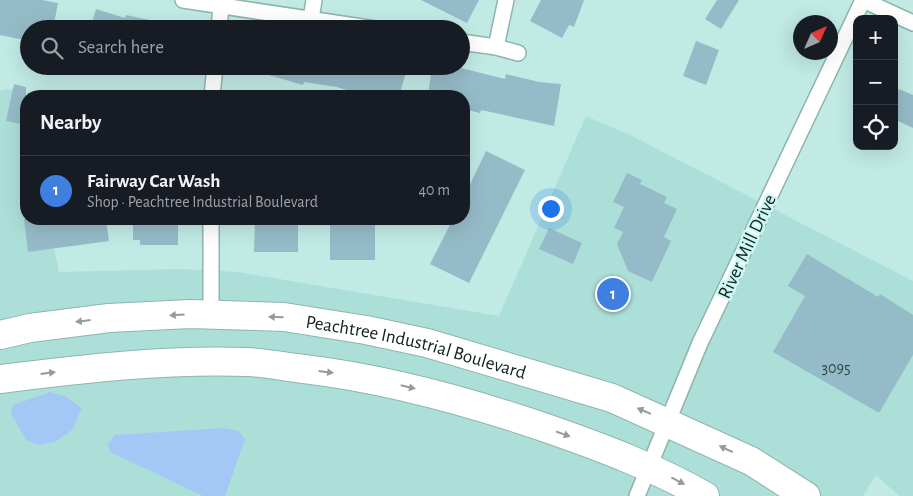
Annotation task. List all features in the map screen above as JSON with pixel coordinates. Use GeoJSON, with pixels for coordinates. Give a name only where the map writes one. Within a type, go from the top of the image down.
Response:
{"type":"FeatureCollection","features":[{"type":"Feature","properties":{"kind":"highway","name":"Peachtree Industrial Boulevard"},"geometry":{"type":"LineString","coordinates":[[0,335],[30,328],[109,318],[284,317],[427,343],[612,398],[751,460],[806,496]]}},
{"type":"Feature","properties":{"kind":"highway"},"geometry":{"type":"LineString","coordinates":[[0,379],[114,365],[249,362],[360,376],[439,394],[509,416],[650,468],[705,496]]}},
{"type":"Feature","properties":{"kind":"street"},"geometry":{"type":"LineString","coordinates":[[183,0],[317,20]]}},
{"type":"Feature","properties":{"kind":"street"},"geometry":{"type":"LineString","coordinates":[[311,19],[314,0]]}},
{"type":"Feature","properties":{"kind":"street"},"geometry":{"type":"LineString","coordinates":[[496,47],[506,0]]}},
{"type":"Feature","properties":{"kind":"street"},"geometry":{"type":"LineString","coordinates":[[863,0],[913,24]]}},
{"type":"Feature","properties":{"kind":"street","name":"River Mill Drive"},"geometry":{"type":"LineString","coordinates":[[637,496],[669,422],[700,342],[863,0]]}},
{"type":"Feature","properties":{"kind":"street"},"geometry":{"type":"LineString","coordinates":[[220,20],[221,6]]}},
{"type":"Feature","properties":{"kind":"street"},"geometry":{"type":"LineString","coordinates":[[470,43],[496,47],[518,54]]}},
{"type":"Feature","properties":{"kind":"street"},"geometry":{"type":"LineString","coordinates":[[213,90],[214,75]]}},
{"type":"Feature","properties":{"kind":"street"},"geometry":{"type":"LineString","coordinates":[[211,225],[211,316]]}},
{"type":"Feature","properties":{"kind":"shaded area"},"geometry":{"type":"Polygon","coordinates":[[[20,87],[21,90],[20,225],[49,225],[59,272],[180,269],[238,272],[499,316],[586,116],[632,136],[913,281],[913,496],[899,496],[876,475],[863,496],[0,496],[0,91],[20,87]]]}},
{"type":"Feature","properties":{"kind":"shaded area"},"geometry":{"type":"Polygon","coordinates":[[[50,392],[65,396],[82,408],[72,430],[55,442],[38,445],[26,440],[11,414],[13,405],[50,392]]]}},
{"type":"Feature","properties":{"kind":"shaded area"},"geometry":{"type":"Polygon","coordinates":[[[223,428],[239,431],[245,439],[225,496],[203,496],[110,452],[108,444],[115,435],[223,428]]]}},
{"type":"Feature","properties":{"kind":"building"},"geometry":{"type":"Polygon","coordinates":[[[0,0],[42,0],[58,3],[55,20],[20,20],[20,39],[0,35],[0,0]]]}},
{"type":"Feature","properties":{"kind":"building"},"geometry":{"type":"Polygon","coordinates":[[[421,0],[479,0],[469,20],[461,20],[421,0]]]}},
{"type":"Feature","properties":{"kind":"building"},"geometry":{"type":"Polygon","coordinates":[[[541,0],[584,0],[574,27],[569,25],[562,38],[530,21],[541,0]]]}},
{"type":"Feature","properties":{"kind":"building"},"geometry":{"type":"Polygon","coordinates":[[[717,0],[739,0],[721,29],[705,19],[717,0]]]}},
{"type":"Feature","properties":{"kind":"building"},"geometry":{"type":"Polygon","coordinates":[[[96,9],[125,18],[126,15],[150,20],[93,20],[96,9]]]}},
{"type":"Feature","properties":{"kind":"building"},"geometry":{"type":"Polygon","coordinates":[[[696,41],[719,50],[706,85],[683,76],[696,41]]]}},
{"type":"Feature","properties":{"kind":"building"},"geometry":{"type":"Polygon","coordinates":[[[470,70],[505,79],[506,74],[539,82],[561,84],[554,126],[481,110],[480,113],[470,110],[470,90],[429,90],[431,75],[470,75],[470,70]]]}},
{"type":"Feature","properties":{"kind":"building"},"geometry":{"type":"Polygon","coordinates":[[[268,75],[405,75],[401,90],[346,90],[304,82],[303,85],[268,75]]]}},
{"type":"Feature","properties":{"kind":"building"},"geometry":{"type":"Polygon","coordinates":[[[14,84],[26,87],[26,90],[20,90],[20,124],[6,121],[14,84]]]}},
{"type":"Feature","properties":{"kind":"building"},"geometry":{"type":"Polygon","coordinates":[[[899,89],[913,95],[913,128],[898,121],[899,89]]]}},
{"type":"Feature","properties":{"kind":"building"},"geometry":{"type":"Polygon","coordinates":[[[486,151],[525,170],[469,283],[430,264],[450,225],[470,225],[470,184],[486,151]]]}},
{"type":"Feature","properties":{"kind":"building"},"geometry":{"type":"Polygon","coordinates":[[[627,173],[642,180],[640,184],[667,197],[664,203],[677,209],[664,237],[671,241],[652,282],[628,271],[617,244],[623,232],[614,228],[624,207],[613,202],[627,173]]]}},
{"type":"Feature","properties":{"kind":"building"},"geometry":{"type":"Polygon","coordinates":[[[25,225],[107,225],[109,241],[28,252],[25,225]]]}},
{"type":"Feature","properties":{"kind":"building"},"geometry":{"type":"Polygon","coordinates":[[[133,225],[178,225],[178,245],[140,245],[140,240],[133,240],[133,225]]]}},
{"type":"Feature","properties":{"kind":"building"},"geometry":{"type":"Polygon","coordinates":[[[255,225],[298,225],[298,252],[254,252],[255,225]]]}},
{"type":"Feature","properties":{"kind":"building"},"geometry":{"type":"Polygon","coordinates":[[[330,225],[375,225],[375,260],[330,260],[330,225]]]}},
{"type":"Feature","properties":{"kind":"building"},"geometry":{"type":"Polygon","coordinates":[[[549,228],[582,243],[573,264],[539,249],[549,228]]]}},
{"type":"Feature","properties":{"kind":"building"},"geometry":{"type":"Polygon","coordinates":[[[807,254],[878,297],[880,294],[913,315],[913,355],[879,413],[773,352],[805,296],[788,286],[807,254]]]}},
{"type":"Feature","properties":{"kind":"place","name":"Fairway Car Wash"},"geometry":{"type":"Point","coordinates":[613,294]}}]}
